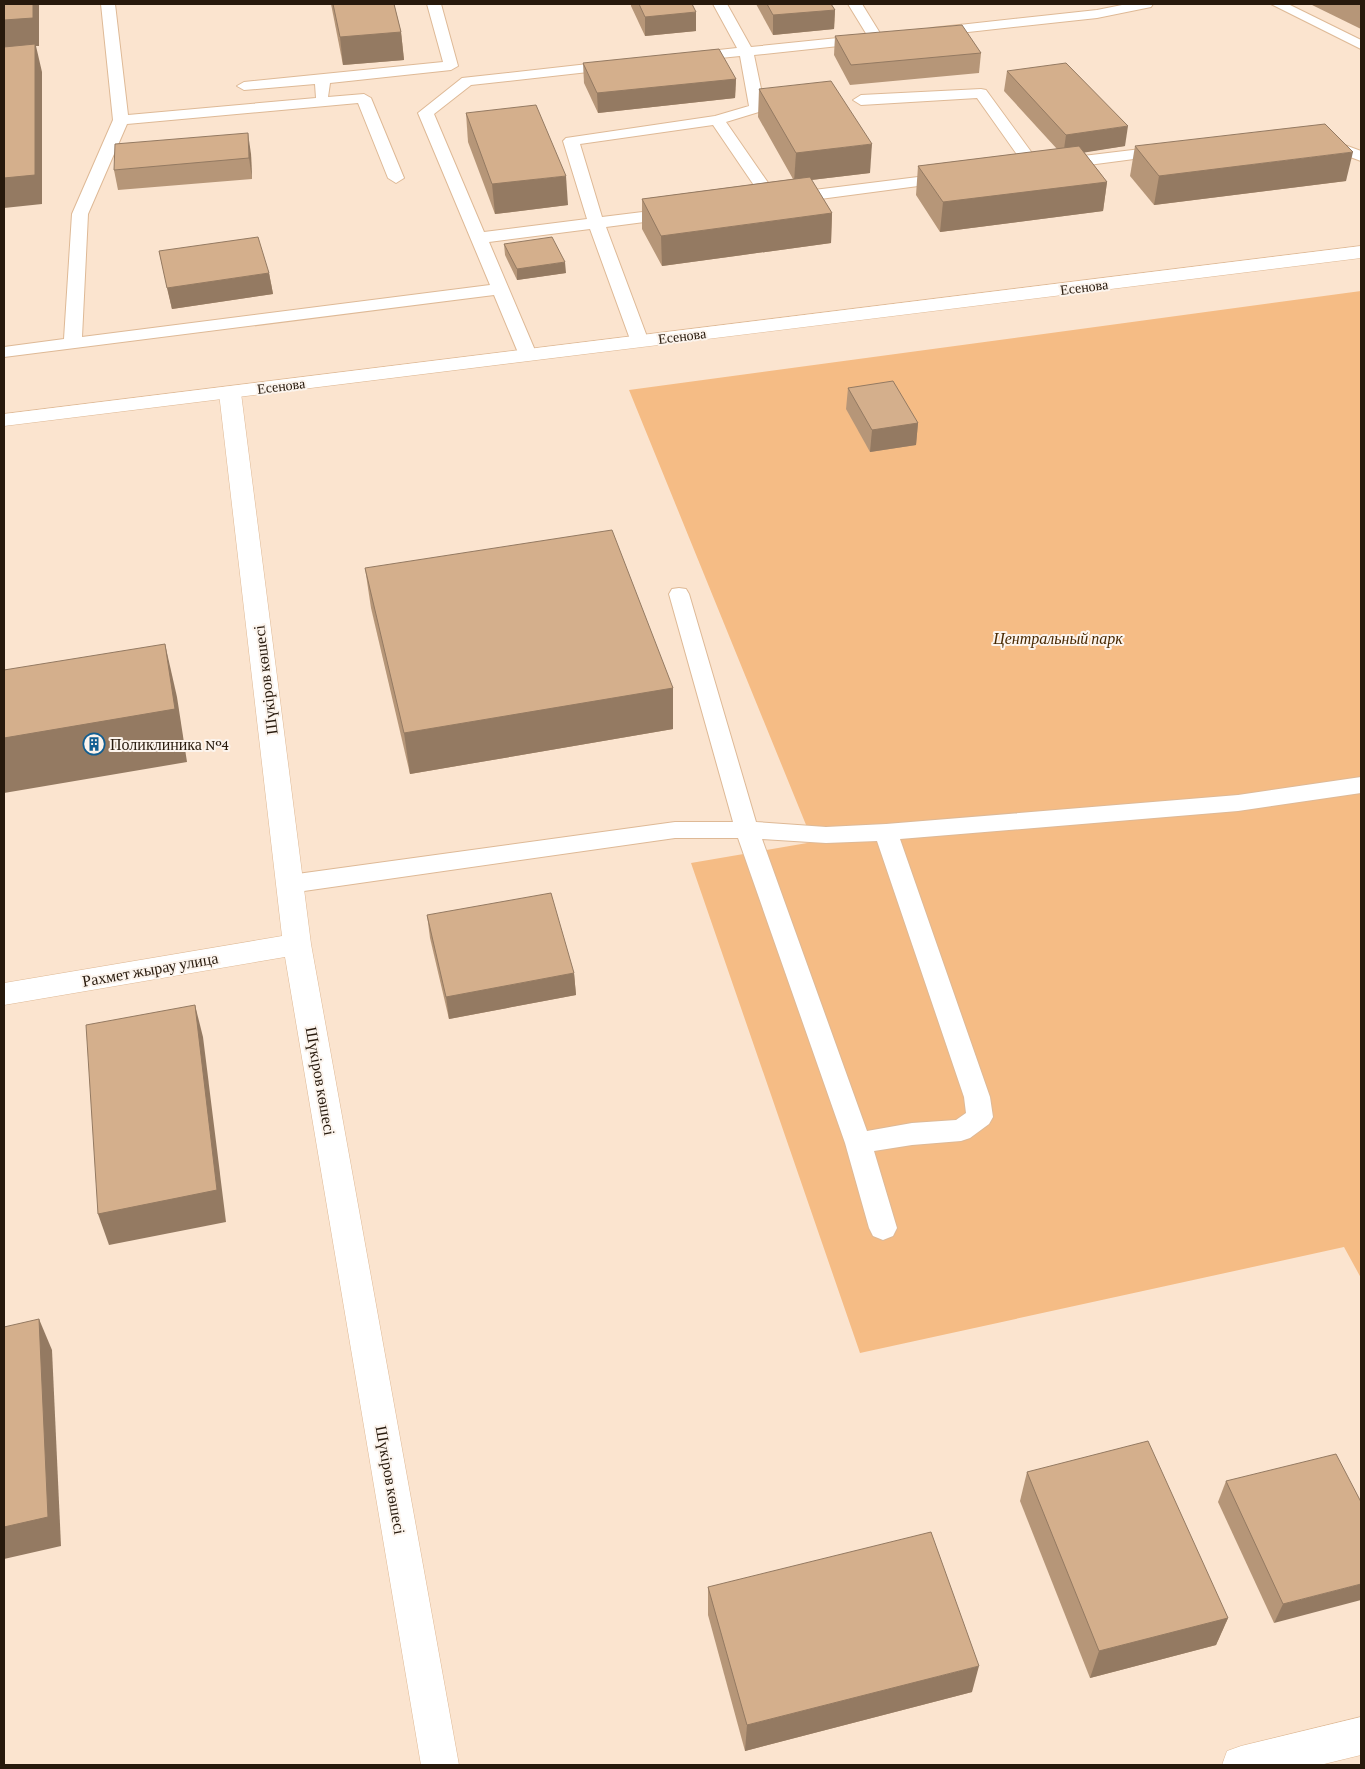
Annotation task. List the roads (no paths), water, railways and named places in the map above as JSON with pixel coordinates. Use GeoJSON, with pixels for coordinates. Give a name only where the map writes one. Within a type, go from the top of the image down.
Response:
{"type":"FeatureCollection","features":[{"type":"Feature","properties":{"kind":"street","name":"Есенова"},"geometry":{"type":"LineString","coordinates":[[4,420],[1361,252]]}},
{"type":"Feature","properties":{"kind":"street","name":"Шүкіров көшесі"},"geometry":{"type":"LineString","coordinates":[[230,392],[297,944],[440,1765]]}},
{"type":"Feature","properties":{"kind":"street","name":"Рахмет жырау улица"},"geometry":{"type":"LineString","coordinates":[[4,994],[297,944]]}},
{"type":"Feature","properties":{"kind":"street"},"geometry":{"type":"LineString","coordinates":[[1241,1765],[1361,1736]]}},
{"type":"Feature","properties":{"kind":"lane"},"geometry":{"type":"LineString","coordinates":[[73,343],[80,214],[121,120],[108,4]]}},
{"type":"Feature","properties":{"kind":"lane"},"geometry":{"type":"LineString","coordinates":[[244,86],[451,66],[434,4]]}},
{"type":"Feature","properties":{"kind":"lane"},"geometry":{"type":"LineString","coordinates":[[640,342],[596,223],[571,141],[717,120],[756,108],[746,52],[720,4]]}},
{"type":"Feature","properties":{"kind":"lane"},"geometry":{"type":"LineString","coordinates":[[855,4],[876,38]]}},
{"type":"Feature","properties":{"kind":"lane"},"geometry":{"type":"LineString","coordinates":[[914,34],[1097,14],[1146,4]]}},
{"type":"Feature","properties":{"kind":"lane"},"geometry":{"type":"LineString","coordinates":[[1278,4],[1361,45]]}},
{"type":"Feature","properties":{"kind":"lane"},"geometry":{"type":"LineString","coordinates":[[679,59],[895,36]]}},
{"type":"Feature","properties":{"kind":"lane"},"geometry":{"type":"LineString","coordinates":[[528,356],[426,113],[467,81],[631,64]]}},
{"type":"Feature","properties":{"kind":"lane"},"geometry":{"type":"LineString","coordinates":[[322,102],[323,79]]}},
{"type":"Feature","properties":{"kind":"lane"},"geometry":{"type":"LineString","coordinates":[[861,100],[981,93],[1034,167]]}},
{"type":"Feature","properties":{"kind":"lane"},"geometry":{"type":"LineString","coordinates":[[121,120],[364,98],[396,178]]}},
{"type":"Feature","properties":{"kind":"lane"},"geometry":{"type":"LineString","coordinates":[[717,120],[772,200]]}},
{"type":"Feature","properties":{"kind":"lane"},"geometry":{"type":"LineString","coordinates":[[1306,140],[1323,142],[1361,156]]}},
{"type":"Feature","properties":{"kind":"lane"},"geometry":{"type":"LineString","coordinates":[[1014,170],[1182,149]]}},
{"type":"Feature","properties":{"kind":"lane"},"geometry":{"type":"LineString","coordinates":[[752,203],[966,176]]}},
{"type":"Feature","properties":{"kind":"lane"},"geometry":{"type":"LineString","coordinates":[[478,238],[694,210]]}},
{"type":"Feature","properties":{"kind":"lane"},"geometry":{"type":"LineString","coordinates":[[4,352],[500,289]]}},
{"type":"Feature","properties":{"kind":"lane"},"geometry":{"type":"LineString","coordinates":[[679,594],[747,830],[858,1143],[883,1228]]}},
{"type":"Feature","properties":{"kind":"lane"},"geometry":{"type":"LineString","coordinates":[[290,884],[675,830],[747,830],[826,835],[886,832],[1238,803],[1361,785]]}},
{"type":"Feature","properties":{"kind":"lane"},"geometry":{"type":"LineString","coordinates":[[858,1143],[912,1134],[961,1130],[980,1117],[978,1097],[886,832]]}},
{"type":"Feature","properties":{"kind":"place","name":"Поликлиника №4"},"geometry":{"type":"Point","coordinates":[94,744]}},
{"type":"Feature","properties":{"kind":"park label","name":"Центральный парк"},"geometry":{"type":"Point","coordinates":[1058,638]}}]}
